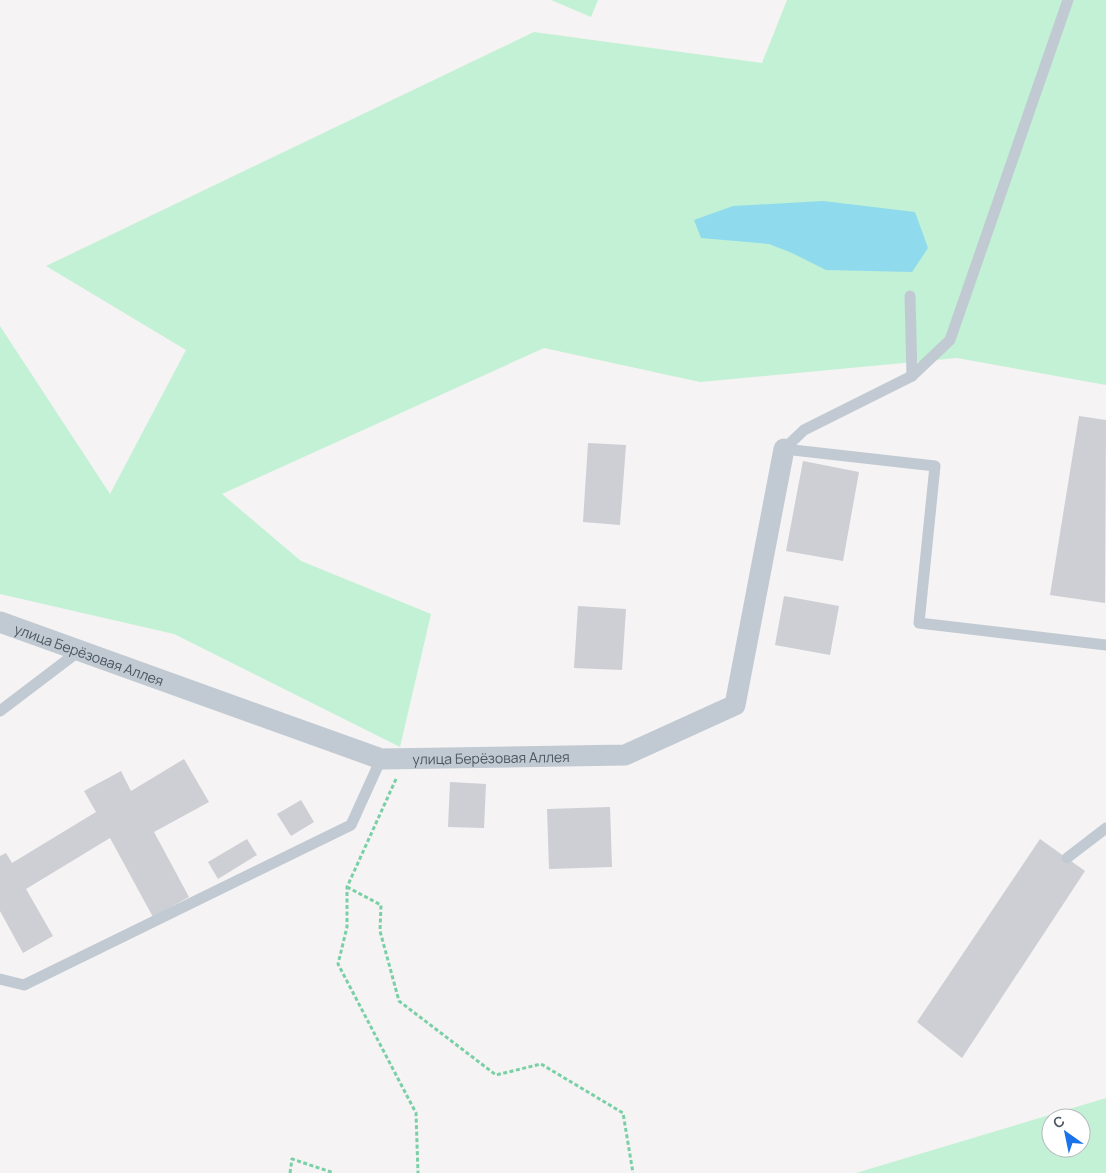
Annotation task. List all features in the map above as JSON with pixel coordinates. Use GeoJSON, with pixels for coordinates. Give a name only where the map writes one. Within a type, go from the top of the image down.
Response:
{"type":"FeatureCollection","features":[{"type":"Feature","properties":{"kind":"street","name":"улица Берёзовая Аллея"},"geometry":{"type":"LineString","coordinates":[[0,622],[389,759],[625,755],[735,705],[784,449]]}},
{"type":"Feature","properties":{"kind":"lane"},"geometry":{"type":"LineString","coordinates":[[784,449],[804,430],[912,376],[950,340],[1068,0]]}},
{"type":"Feature","properties":{"kind":"lane"},"geometry":{"type":"LineString","coordinates":[[910,296],[912,376]]}},
{"type":"Feature","properties":{"kind":"lane"},"geometry":{"type":"LineString","coordinates":[[784,449],[934,466],[919,623],[1106,644]]}},
{"type":"Feature","properties":{"kind":"lane"},"geometry":{"type":"LineString","coordinates":[[0,712],[79,651]]}},
{"type":"Feature","properties":{"kind":"lane"},"geometry":{"type":"LineString","coordinates":[[0,979],[24,985],[351,824],[389,759]]}},
{"type":"Feature","properties":{"kind":"lane"},"geometry":{"type":"LineString","coordinates":[[1067,858],[1106,828]]}},
{"type":"Feature","properties":{"kind":"path"},"geometry":{"type":"LineString","coordinates":[[389,759],[397,776],[347,887],[347,927],[338,964],[416,1113],[418,1173]]}},
{"type":"Feature","properties":{"kind":"path"},"geometry":{"type":"LineString","coordinates":[[347,887],[381,905],[380,931],[399,1001],[496,1075],[540,1064],[623,1113],[633,1173]]}},
{"type":"Feature","properties":{"kind":"path"},"geometry":{"type":"LineString","coordinates":[[290,1173],[292,1159],[334,1173]]}},
{"type":"Feature","properties":{"kind":"green space"},"geometry":{"type":"Polygon","coordinates":[[[551,0],[598,0],[591,17],[551,0]]]}},
{"type":"Feature","properties":{"kind":"green space"},"geometry":{"type":"Polygon","coordinates":[[[787,0],[1106,0],[1106,385],[957,358],[700,382],[544,348],[222,494],[301,561],[431,614],[400,747],[174,634],[0,594],[0,326],[110,494],[186,350],[46,266],[534,32],[762,63],[787,0]]]}},
{"type":"Feature","properties":{"kind":"green space"},"geometry":{"type":"Polygon","coordinates":[[[1106,1098],[1106,1173],[856,1173],[1041,1118],[1041,1158],[1091,1158],[1091,1108],[1073,1108],[1106,1098]]]}},
{"type":"Feature","properties":{"kind":"water"},"geometry":{"type":"Polygon","coordinates":[[[823,201],[915,212],[928,248],[912,272],[826,270],[769,244],[701,238],[694,220],[733,206],[823,201]]]}},
{"type":"Feature","properties":{"kind":"building"},"geometry":{"type":"Polygon","coordinates":[[[1079,416],[1106,420],[1105,603],[1050,595],[1079,416]]]}},
{"type":"Feature","properties":{"kind":"building"},"geometry":{"type":"Polygon","coordinates":[[[588,443],[626,445],[620,525],[583,522],[588,443]]]}},
{"type":"Feature","properties":{"kind":"building"},"geometry":{"type":"Polygon","coordinates":[[[803,461],[859,472],[843,561],[786,551],[803,461]]]}},
{"type":"Feature","properties":{"kind":"building"},"geometry":{"type":"Polygon","coordinates":[[[784,596],[839,606],[830,655],[775,645],[784,596]]]}},
{"type":"Feature","properties":{"kind":"building"},"geometry":{"type":"Polygon","coordinates":[[[578,606],[626,609],[622,670],[574,668],[578,606]]]}},
{"type":"Feature","properties":{"kind":"building"},"geometry":{"type":"Polygon","coordinates":[[[184,759],[209,802],[154,832],[189,897],[153,917],[110,838],[26,889],[53,936],[23,953],[0,911],[0,856],[6,853],[12,863],[96,812],[84,791],[121,771],[131,791],[184,759]]]}},
{"type":"Feature","properties":{"kind":"building"},"geometry":{"type":"Polygon","coordinates":[[[450,782],[486,784],[484,828],[448,827],[450,782]]]}},
{"type":"Feature","properties":{"kind":"building"},"geometry":{"type":"Polygon","coordinates":[[[301,800],[314,822],[291,836],[277,814],[301,800]]]}},
{"type":"Feature","properties":{"kind":"building"},"geometry":{"type":"Polygon","coordinates":[[[610,807],[612,867],[549,869],[547,809],[610,807]]]}},
{"type":"Feature","properties":{"kind":"building"},"geometry":{"type":"Polygon","coordinates":[[[247,839],[257,855],[218,879],[208,862],[247,839]]]}},
{"type":"Feature","properties":{"kind":"building"},"geometry":{"type":"Polygon","coordinates":[[[1040,839],[1085,871],[962,1058],[917,1022],[1040,839]]]}}]}
